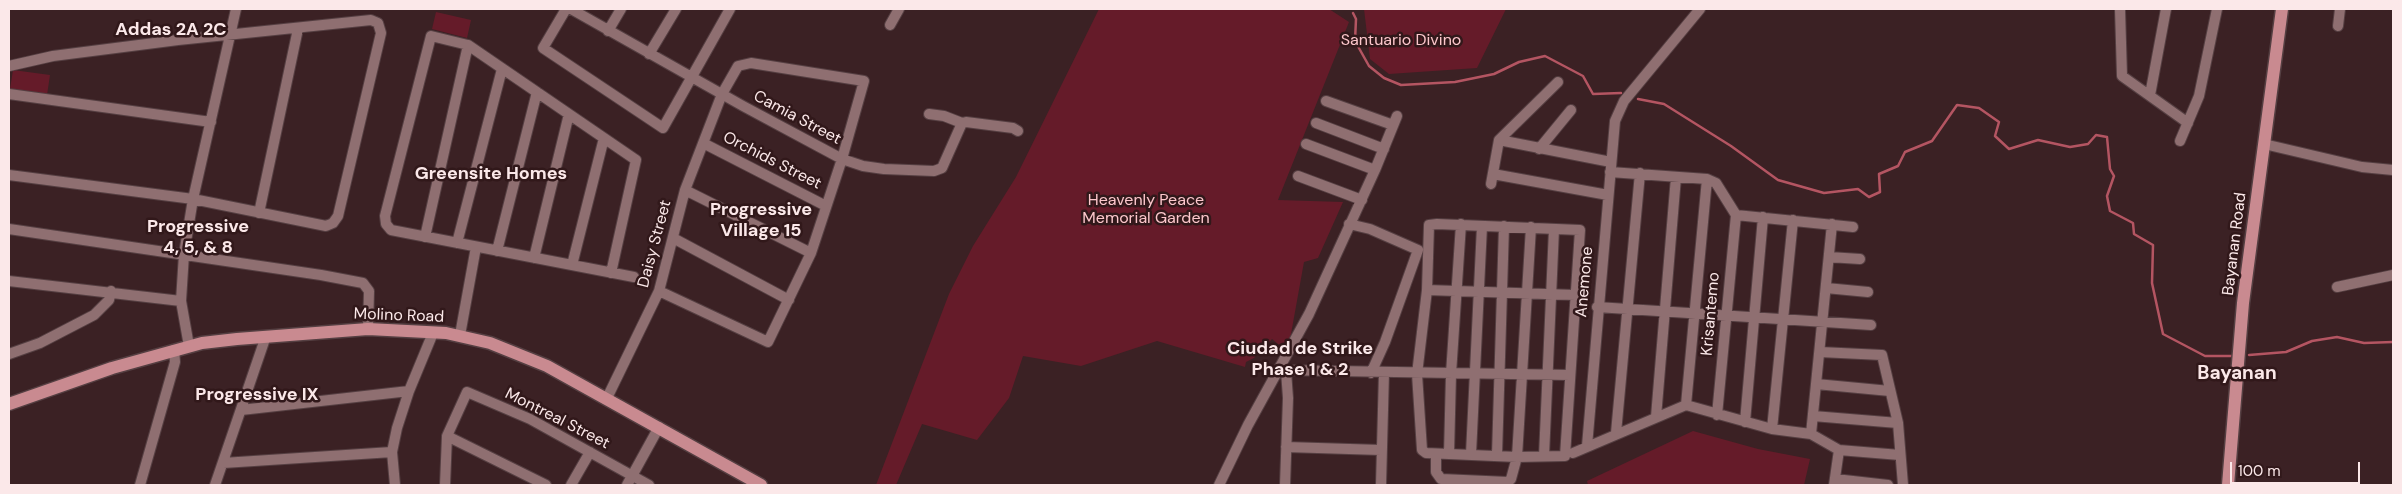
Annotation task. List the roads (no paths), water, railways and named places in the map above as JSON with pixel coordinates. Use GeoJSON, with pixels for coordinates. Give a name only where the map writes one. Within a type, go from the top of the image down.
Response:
{"type":"FeatureCollection","features":[{"type":"Feature","properties":{"kind":"main road","name":"Bayanan Road"},"geometry":{"type":"LineString","coordinates":[[2228,485],[2243,303],[2282,9]]}},
{"type":"Feature","properties":{"kind":"main road","name":"Molino Road"},"geometry":{"type":"LineString","coordinates":[[9,404],[106,370],[190,346],[266,336],[368,329],[460,335],[490,343],[547,366],[761,485]]}},
{"type":"Feature","properties":{"kind":"street"},"geometry":{"type":"LineString","coordinates":[[190,346],[181,301],[184,254],[193,199],[236,9]]}},
{"type":"Feature","properties":{"kind":"street"},"geometry":{"type":"LineString","coordinates":[[566,9],[544,48],[663,128],[730,9]]}},
{"type":"Feature","properties":{"kind":"street","name":"Camia Street"},"geometry":{"type":"LineString","coordinates":[[572,9],[608,31],[842,159],[811,253],[768,342],[659,291]]}},
{"type":"Feature","properties":{"kind":"street"},"geometry":{"type":"LineString","coordinates":[[608,31],[621,9]]}},
{"type":"Feature","properties":{"kind":"street"},"geometry":{"type":"LineString","coordinates":[[650,54],[676,9]]}},
{"type":"Feature","properties":{"kind":"street","name":"Anemone"},"geometry":{"type":"LineString","coordinates":[[1587,446],[1597,307],[1615,121],[1624,102],[1700,9]]}},
{"type":"Feature","properties":{"kind":"street"},"geometry":{"type":"LineString","coordinates":[[2120,9],[2122,76],[2188,123]]}},
{"type":"Feature","properties":{"kind":"street"},"geometry":{"type":"LineString","coordinates":[[2150,95],[2166,9]]}},
{"type":"Feature","properties":{"kind":"street"},"geometry":{"type":"LineString","coordinates":[[2180,141],[2200,96],[2217,9]]}},
{"type":"Feature","properties":{"kind":"street"},"geometry":{"type":"LineString","coordinates":[[2338,26],[2340,9]]}},
{"type":"Feature","properties":{"kind":"street"},"geometry":{"type":"LineString","coordinates":[[890,24],[897,10]]}},
{"type":"Feature","properties":{"kind":"street"},"geometry":{"type":"LineString","coordinates":[[9,66],[53,56],[371,20],[378,23],[381,32],[338,216],[334,223],[326,226],[193,199],[9,175]]}},
{"type":"Feature","properties":{"kind":"street"},"geometry":{"type":"LineString","coordinates":[[258,212],[298,28]]}},
{"type":"Feature","properties":{"kind":"street"},"geometry":{"type":"LineString","coordinates":[[611,272],[636,160],[468,45],[431,36],[385,216],[386,224],[391,230],[634,277]]}},
{"type":"Feature","properties":{"kind":"street"},"geometry":{"type":"LineString","coordinates":[[425,237],[468,45]]}},
{"type":"Feature","properties":{"kind":"street","name":"Daisy Street"},"geometry":{"type":"LineString","coordinates":[[607,398],[659,291],[685,190],[722,94],[738,66],[751,63],[864,81],[842,159]]}},
{"type":"Feature","properties":{"kind":"street"},"geometry":{"type":"LineString","coordinates":[[457,243],[502,69]]}},
{"type":"Feature","properties":{"kind":"street"},"geometry":{"type":"LineString","coordinates":[[1558,82],[1499,140],[1492,179],[1608,195]]}},
{"type":"Feature","properties":{"kind":"street"},"geometry":{"type":"LineString","coordinates":[[497,251],[537,92]]}},
{"type":"Feature","properties":{"kind":"street"},"geometry":{"type":"LineString","coordinates":[[9,94],[211,122]]}},
{"type":"Feature","properties":{"kind":"street"},"geometry":{"type":"LineString","coordinates":[[1219,485],[1248,425],[1283,371],[1349,224],[1362,200],[1395,120],[1326,101]]}},
{"type":"Feature","properties":{"kind":"street"},"geometry":{"type":"LineString","coordinates":[[1539,149],[1571,110]]}},
{"type":"Feature","properties":{"kind":"street"},"geometry":{"type":"LineString","coordinates":[[534,258],[569,114]]}},
{"type":"Feature","properties":{"kind":"street"},"geometry":{"type":"LineString","coordinates":[[929,114],[944,116],[962,123],[1013,128],[1018,131]]}},
{"type":"Feature","properties":{"kind":"street"},"geometry":{"type":"LineString","coordinates":[[842,159],[884,170],[934,171],[942,168],[962,123]]}},
{"type":"Feature","properties":{"kind":"street"},"geometry":{"type":"LineString","coordinates":[[1316,124],[1384,149]]}},
{"type":"Feature","properties":{"kind":"street"},"geometry":{"type":"LineString","coordinates":[[572,265],[604,138]]}},
{"type":"Feature","properties":{"kind":"street"},"geometry":{"type":"LineString","coordinates":[[1499,140],[1640,173],[1706,179],[1716,183],[1736,215],[1853,227]]}},
{"type":"Feature","properties":{"kind":"street","name":"Orchids Street"},"geometry":{"type":"LineString","coordinates":[[703,143],[826,206]]}},
{"type":"Feature","properties":{"kind":"street"},"geometry":{"type":"LineString","coordinates":[[1306,144],[1375,170]]}},
{"type":"Feature","properties":{"kind":"street"},"geometry":{"type":"LineString","coordinates":[[2264,144],[2362,166],[2393,170]]}},
{"type":"Feature","properties":{"kind":"street"},"geometry":{"type":"LineString","coordinates":[[1616,433],[1640,173]]}},
{"type":"Feature","properties":{"kind":"street"},"geometry":{"type":"LineString","coordinates":[[1298,176],[1362,200]]}},
{"type":"Feature","properties":{"kind":"street"},"geometry":{"type":"LineString","coordinates":[[1656,417],[1676,177]]}},
{"type":"Feature","properties":{"kind":"street"},"geometry":{"type":"LineString","coordinates":[[1686,405],[1706,179]]}},
{"type":"Feature","properties":{"kind":"street"},"geometry":{"type":"LineString","coordinates":[[685,190],[811,253]]}},
{"type":"Feature","properties":{"kind":"street","name":"Krisantemo"},"geometry":{"type":"LineString","coordinates":[[1717,415],[1736,215]]}},
{"type":"Feature","properties":{"kind":"street"},"geometry":{"type":"LineString","coordinates":[[1745,422],[1763,217]]}},
{"type":"Feature","properties":{"kind":"street"},"geometry":{"type":"LineString","coordinates":[[1772,429],[1793,220]]}},
{"type":"Feature","properties":{"kind":"street"},"geometry":{"type":"LineString","coordinates":[[1349,224],[1370,229],[1418,250],[1385,342],[1371,373]]}},
{"type":"Feature","properties":{"kind":"street"},"geometry":{"type":"LineString","coordinates":[[1449,454],[1451,374],[1461,224]]}},
{"type":"Feature","properties":{"kind":"street"},"geometry":{"type":"LineString","coordinates":[[1461,224],[1580,230],[1565,456],[1517,457],[1436,454],[1426,453],[1422,450],[1418,374],[1427,290],[1429,225],[1461,224]]}},
{"type":"Feature","properties":{"kind":"street"},"geometry":{"type":"LineString","coordinates":[[1811,434],[1832,224]]}},
{"type":"Feature","properties":{"kind":"street"},"geometry":{"type":"LineString","coordinates":[[1471,454],[1482,226]]}},
{"type":"Feature","properties":{"kind":"street"},"geometry":{"type":"LineString","coordinates":[[1497,455],[1504,226]]}},
{"type":"Feature","properties":{"kind":"street"},"geometry":{"type":"LineString","coordinates":[[1436,454],[1436,472],[1441,479],[1508,482],[1513,474],[1517,457],[1531,228]]}},
{"type":"Feature","properties":{"kind":"street"},"geometry":{"type":"LineString","coordinates":[[9,229],[184,254],[363,283],[369,291],[368,329]]}},
{"type":"Feature","properties":{"kind":"street"},"geometry":{"type":"LineString","coordinates":[[1544,456],[1554,229]]}},
{"type":"Feature","properties":{"kind":"street"},"geometry":{"type":"LineString","coordinates":[[673,238],[789,300]]}},
{"type":"Feature","properties":{"kind":"street"},"geometry":{"type":"LineString","coordinates":[[460,335],[476,247]]}},
{"type":"Feature","properties":{"kind":"street"},"geometry":{"type":"LineString","coordinates":[[1829,257],[1860,260]]}},
{"type":"Feature","properties":{"kind":"street"},"geometry":{"type":"LineString","coordinates":[[2337,287],[2393,275]]}},
{"type":"Feature","properties":{"kind":"street"},"geometry":{"type":"LineString","coordinates":[[9,281],[110,291],[181,301]]}},
{"type":"Feature","properties":{"kind":"street"},"geometry":{"type":"LineString","coordinates":[[1826,288],[1868,292]]}},
{"type":"Feature","properties":{"kind":"street"},"geometry":{"type":"LineString","coordinates":[[1427,290],[1575,295]]}},
{"type":"Feature","properties":{"kind":"street"},"geometry":{"type":"LineString","coordinates":[[9,354],[40,342],[94,315],[109,300],[110,291]]}},
{"type":"Feature","properties":{"kind":"street"},"geometry":{"type":"LineString","coordinates":[[1597,307],[1695,314],[1726,314],[1754,318],[1870,325]]}},
{"type":"Feature","properties":{"kind":"street"},"geometry":{"type":"LineString","coordinates":[[394,485],[392,452],[397,428],[409,391],[433,333]]}},
{"type":"Feature","properties":{"kind":"street"},"geometry":{"type":"LineString","coordinates":[[216,485],[266,336]]}},
{"type":"Feature","properties":{"kind":"street"},"geometry":{"type":"LineString","coordinates":[[140,485],[175,362],[174,350]]}},
{"type":"Feature","properties":{"kind":"street"},"geometry":{"type":"LineString","coordinates":[[1820,352],[1882,355],[1898,423],[1903,485]]}},
{"type":"Feature","properties":{"kind":"street"},"geometry":{"type":"LineString","coordinates":[[1283,371],[1570,375]]}},
{"type":"Feature","properties":{"kind":"street"},"geometry":{"type":"LineString","coordinates":[[1283,371],[1288,398],[1285,485]]}},
{"type":"Feature","properties":{"kind":"street"},"geometry":{"type":"LineString","coordinates":[[1381,485],[1384,372]]}},
{"type":"Feature","properties":{"kind":"street"},"geometry":{"type":"LineString","coordinates":[[1816,384],[1890,392]]}},
{"type":"Feature","properties":{"kind":"street"},"geometry":{"type":"LineString","coordinates":[[241,410],[409,391]]}},
{"type":"Feature","properties":{"kind":"street","name":"Montreal Street"},"geometry":{"type":"LineString","coordinates":[[447,436],[467,392],[530,419],[648,485]]}},
{"type":"Feature","properties":{"kind":"street"},"geometry":{"type":"LineString","coordinates":[[1573,453],[1616,433],[1686,405],[1772,429],[1811,434],[1839,450],[1900,455]]}},
{"type":"Feature","properties":{"kind":"street"},"geometry":{"type":"LineString","coordinates":[[1813,416],[1898,423]]}},
{"type":"Feature","properties":{"kind":"street"},"geometry":{"type":"LineString","coordinates":[[627,485],[659,427]]}},
{"type":"Feature","properties":{"kind":"street"},"geometry":{"type":"LineString","coordinates":[[445,485],[447,436],[546,485]]}},
{"type":"Feature","properties":{"kind":"street"},"geometry":{"type":"LineString","coordinates":[[1286,446],[1381,450]]}},
{"type":"Feature","properties":{"kind":"street"},"geometry":{"type":"LineString","coordinates":[[1839,450],[1835,482],[1888,485]]}},
{"type":"Feature","properties":{"kind":"street"},"geometry":{"type":"LineString","coordinates":[[224,463],[392,452]]}},
{"type":"Feature","properties":{"kind":"street"},"geometry":{"type":"LineString","coordinates":[[572,485],[590,452]]}},
{"type":"Feature","properties":{"kind":"waterway"},"geometry":{"type":"LineString","coordinates":[[1353,13],[1356,19],[1355,41],[1369,66],[1384,78],[1401,85],[1455,82],[1494,74],[1519,62],[1545,56],[1583,76],[1593,94],[1621,93]]}},
{"type":"Feature","properties":{"kind":"waterway"},"geometry":{"type":"LineString","coordinates":[[1638,99],[1664,104],[1731,146],[1778,180],[1824,193],[1858,189],[1869,197],[1880,192],[1879,174],[1898,166],[1905,152],[1932,141],[1957,105],[1979,108],[1999,122],[1995,136],[2009,149],[2038,140],[2070,147],[2088,144],[2096,135],[2107,137],[2110,169],[2114,176],[2107,196],[2110,211],[2133,223],[2134,234],[2153,245],[2152,283],[2163,334],[2205,356],[2234,356]]}},
{"type":"Feature","properties":{"kind":"waterway"},"geometry":{"type":"LineString","coordinates":[[2249,355],[2286,352],[2312,341],[2337,337],[2364,343],[2393,342]]}},
{"type":"Feature","properties":{"kind":"district","name":"Addas 2A 2C"},"geometry":{"type":"Point","coordinates":[171,30]}},
{"type":"Feature","properties":{"kind":"district","name":"Greensite Homes"},"geometry":{"type":"Point","coordinates":[491,174]}},
{"type":"Feature","properties":{"kind":"district","name":"Progressive Village 15"},"geometry":{"type":"Point","coordinates":[761,220]}},
{"type":"Feature","properties":{"kind":"district","name":"Progressive 4, 5, & 8"},"geometry":{"type":"Point","coordinates":[198,237]}},
{"type":"Feature","properties":{"kind":"district","name":"Ciudad de Strike Phase 1 & 2"},"geometry":{"type":"Point","coordinates":[1300,359]}},
{"type":"Feature","properties":{"kind":"district","name":"Bayanan"},"geometry":{"type":"Point","coordinates":[2237,374]}},
{"type":"Feature","properties":{"kind":"district","name":"Progressive IX"},"geometry":{"type":"Point","coordinates":[257,395]}},
{"type":"Feature","properties":{"kind":"park label","name":"Santuario Divino"},"geometry":{"type":"Point","coordinates":[1401,41]}},
{"type":"Feature","properties":{"kind":"park label","name":"Heavenly Peace Memorial Garden"},"geometry":{"type":"Point","coordinates":[1146,210]}}]}
